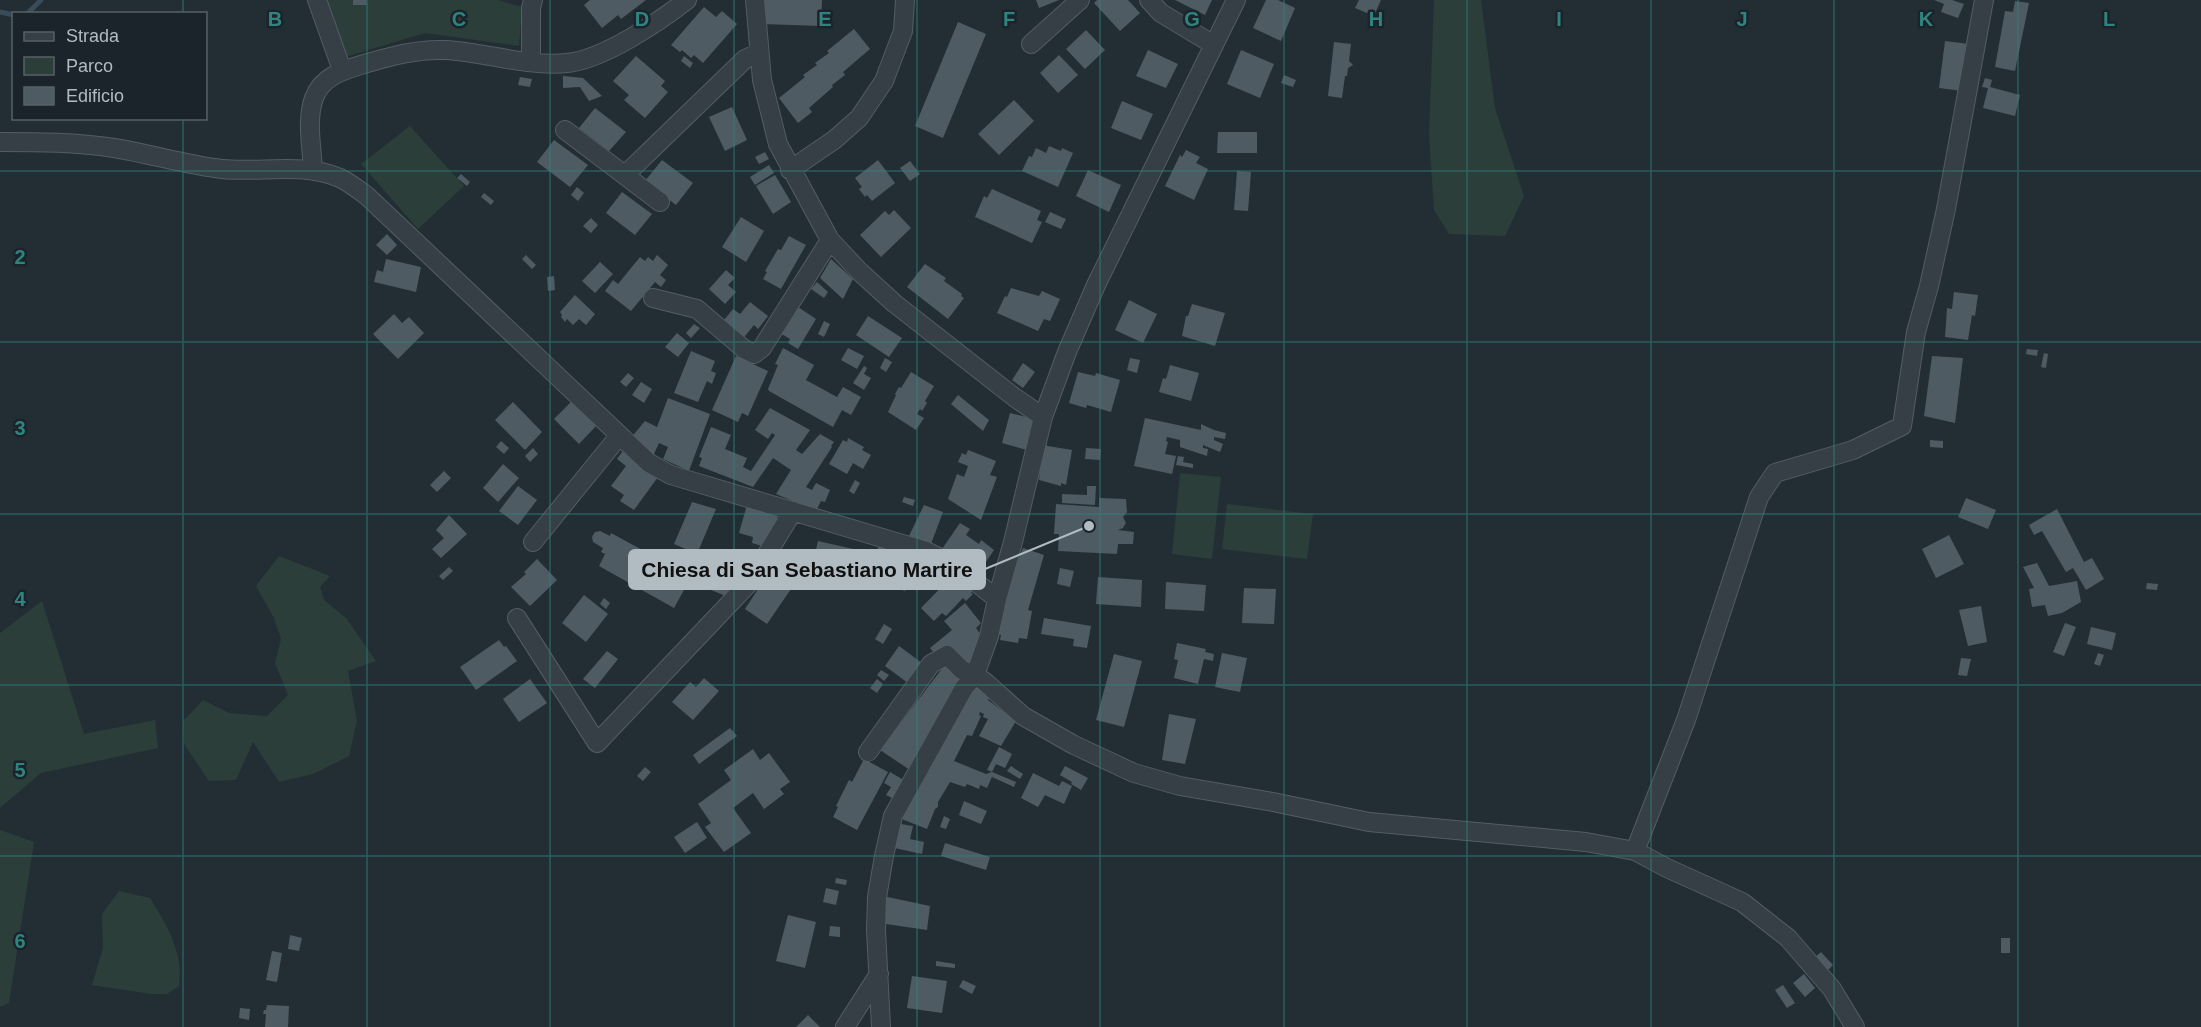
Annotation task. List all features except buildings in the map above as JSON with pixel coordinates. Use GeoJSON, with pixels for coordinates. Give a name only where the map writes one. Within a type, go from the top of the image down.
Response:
{"type":"FeatureCollection","features":[{"type":"Feature","properties":{"kind":"street"},"geometry":{"type":"LineString","coordinates":[[317,0],[342,70]]}},
{"type":"Feature","properties":{"kind":"street"},"geometry":{"type":"LineString","coordinates":[[531,62],[533,0]]}},
{"type":"Feature","properties":{"kind":"street"},"geometry":{"type":"LineString","coordinates":[[313,171],[310,117],[314,97],[325,81],[342,70],[411,51],[446,50],[531,62],[566,64],[587,60],[641,32],[687,0]]}},
{"type":"Feature","properties":{"kind":"street"},"geometry":{"type":"LineString","coordinates":[[756,0],[758,53],[768,110],[778,144],[790,170],[830,240],[894,303],[1043,417]]}},
{"type":"Feature","properties":{"kind":"street"},"geometry":{"type":"LineString","coordinates":[[790,170],[834,140],[859,118],[884,81],[903,31],[905,0]]}},
{"type":"Feature","properties":{"kind":"street"},"geometry":{"type":"LineString","coordinates":[[1031,44],[1080,0]]}},
{"type":"Feature","properties":{"kind":"street"},"geometry":{"type":"LineString","coordinates":[[1149,0],[1161,13],[1214,45]]}},
{"type":"Feature","properties":{"kind":"street"},"geometry":{"type":"LineString","coordinates":[[881,1027],[876,930],[877,897],[893,816],[964,688],[975,675],[989,636],[1043,417],[1067,352],[1096,285],[1236,0]]}},
{"type":"Feature","properties":{"kind":"street"},"geometry":{"type":"LineString","coordinates":[[1635,851],[1686,720],[1759,497],[1775,474],[1801,464],[1854,450],[1902,426],[1916,332],[1946,209],[1984,0]]}},
{"type":"Feature","properties":{"kind":"street"},"geometry":{"type":"LineString","coordinates":[[625,175],[745,60],[758,53]]}},
{"type":"Feature","properties":{"kind":"street"},"geometry":{"type":"LineString","coordinates":[[565,130],[660,202]]}},
{"type":"Feature","properties":{"kind":"street"},"geometry":{"type":"LineString","coordinates":[[0,142],[70,143],[115,148],[179,163],[225,169],[293,169],[340,178],[367,196],[649,463],[670,475],[926,551],[953,564],[997,599]]}},
{"type":"Feature","properties":{"kind":"street"},"geometry":{"type":"LineString","coordinates":[[653,298],[697,309],[744,350],[754,354],[762,348],[830,240]]}},
{"type":"Feature","properties":{"kind":"street"},"geometry":{"type":"LineString","coordinates":[[532,542],[619,436]]}},
{"type":"Feature","properties":{"kind":"street"},"geometry":{"type":"LineString","coordinates":[[517,618],[597,743],[750,582],[792,511]]}},
{"type":"Feature","properties":{"kind":"street"},"geometry":{"type":"LineString","coordinates":[[868,752],[931,664],[947,655],[962,670],[975,675],[1023,716],[1074,745],[1134,773],[1180,786],[1369,822],[1586,842],[1635,851],[1742,902],[1788,938],[1832,989],[1855,1027]]}},
{"type":"Feature","properties":{"kind":"street"},"geometry":{"type":"LineString","coordinates":[[845,1027],[879,974]]}},
{"type":"Feature","properties":{"kind":"green space"},"geometry":{"type":"Polygon","coordinates":[[[321,0],[498,0],[522,7],[519,46],[425,33],[342,58],[321,0]]]}},
{"type":"Feature","properties":{"kind":"green space"},"geometry":{"type":"Polygon","coordinates":[[[1434,0],[1481,0],[1495,108],[1524,196],[1505,236],[1449,234],[1434,210],[1429,135],[1434,0]]]}},
{"type":"Feature","properties":{"kind":"green space"},"geometry":{"type":"Polygon","coordinates":[[[410,126],[464,186],[418,229],[361,164],[410,126]]]}},
{"type":"Feature","properties":{"kind":"green space"},"geometry":{"type":"Polygon","coordinates":[[[1180,473],[1221,477],[1212,559],[1172,554],[1180,473]]]}},
{"type":"Feature","properties":{"kind":"green space"},"geometry":{"type":"Polygon","coordinates":[[[1227,504],[1313,514],[1307,559],[1222,549],[1227,504]]]}},
{"type":"Feature","properties":{"kind":"green space"},"geometry":{"type":"Polygon","coordinates":[[[279,556],[330,576],[320,587],[324,600],[346,618],[376,661],[348,671],[357,721],[349,756],[313,774],[279,782],[253,742],[236,780],[209,781],[184,744],[183,721],[203,700],[229,713],[267,716],[288,695],[275,663],[281,639],[274,618],[256,586],[279,556]]]}},
{"type":"Feature","properties":{"kind":"green space"},"geometry":{"type":"Polygon","coordinates":[[[42,601],[84,734],[155,720],[158,748],[41,773],[0,808],[0,633],[42,601]]]}},
{"type":"Feature","properties":{"kind":"green space"},"geometry":{"type":"Polygon","coordinates":[[[0,830],[34,842],[9,1003],[0,1007],[0,830]]]}},
{"type":"Feature","properties":{"kind":"green space"},"geometry":{"type":"Polygon","coordinates":[[[119,891],[150,898],[168,929],[177,951],[180,974],[179,986],[167,994],[151,994],[92,985],[103,948],[102,914],[119,891]]]}},
{"type":"Feature","properties":{"kind":"waterway"},"geometry":{"type":"LineString","coordinates":[[29,12],[41,0]]}},
{"type":"Feature","properties":{"kind":"waterway"},"geometry":{"type":"LineString","coordinates":[[0,12],[12,15]]}},
{"type":"Feature","properties":{"kind":"place","name":"Chiesa di San Sebastiano Martire"},"geometry":{"type":"Point","coordinates":[1089,526]}}]}
